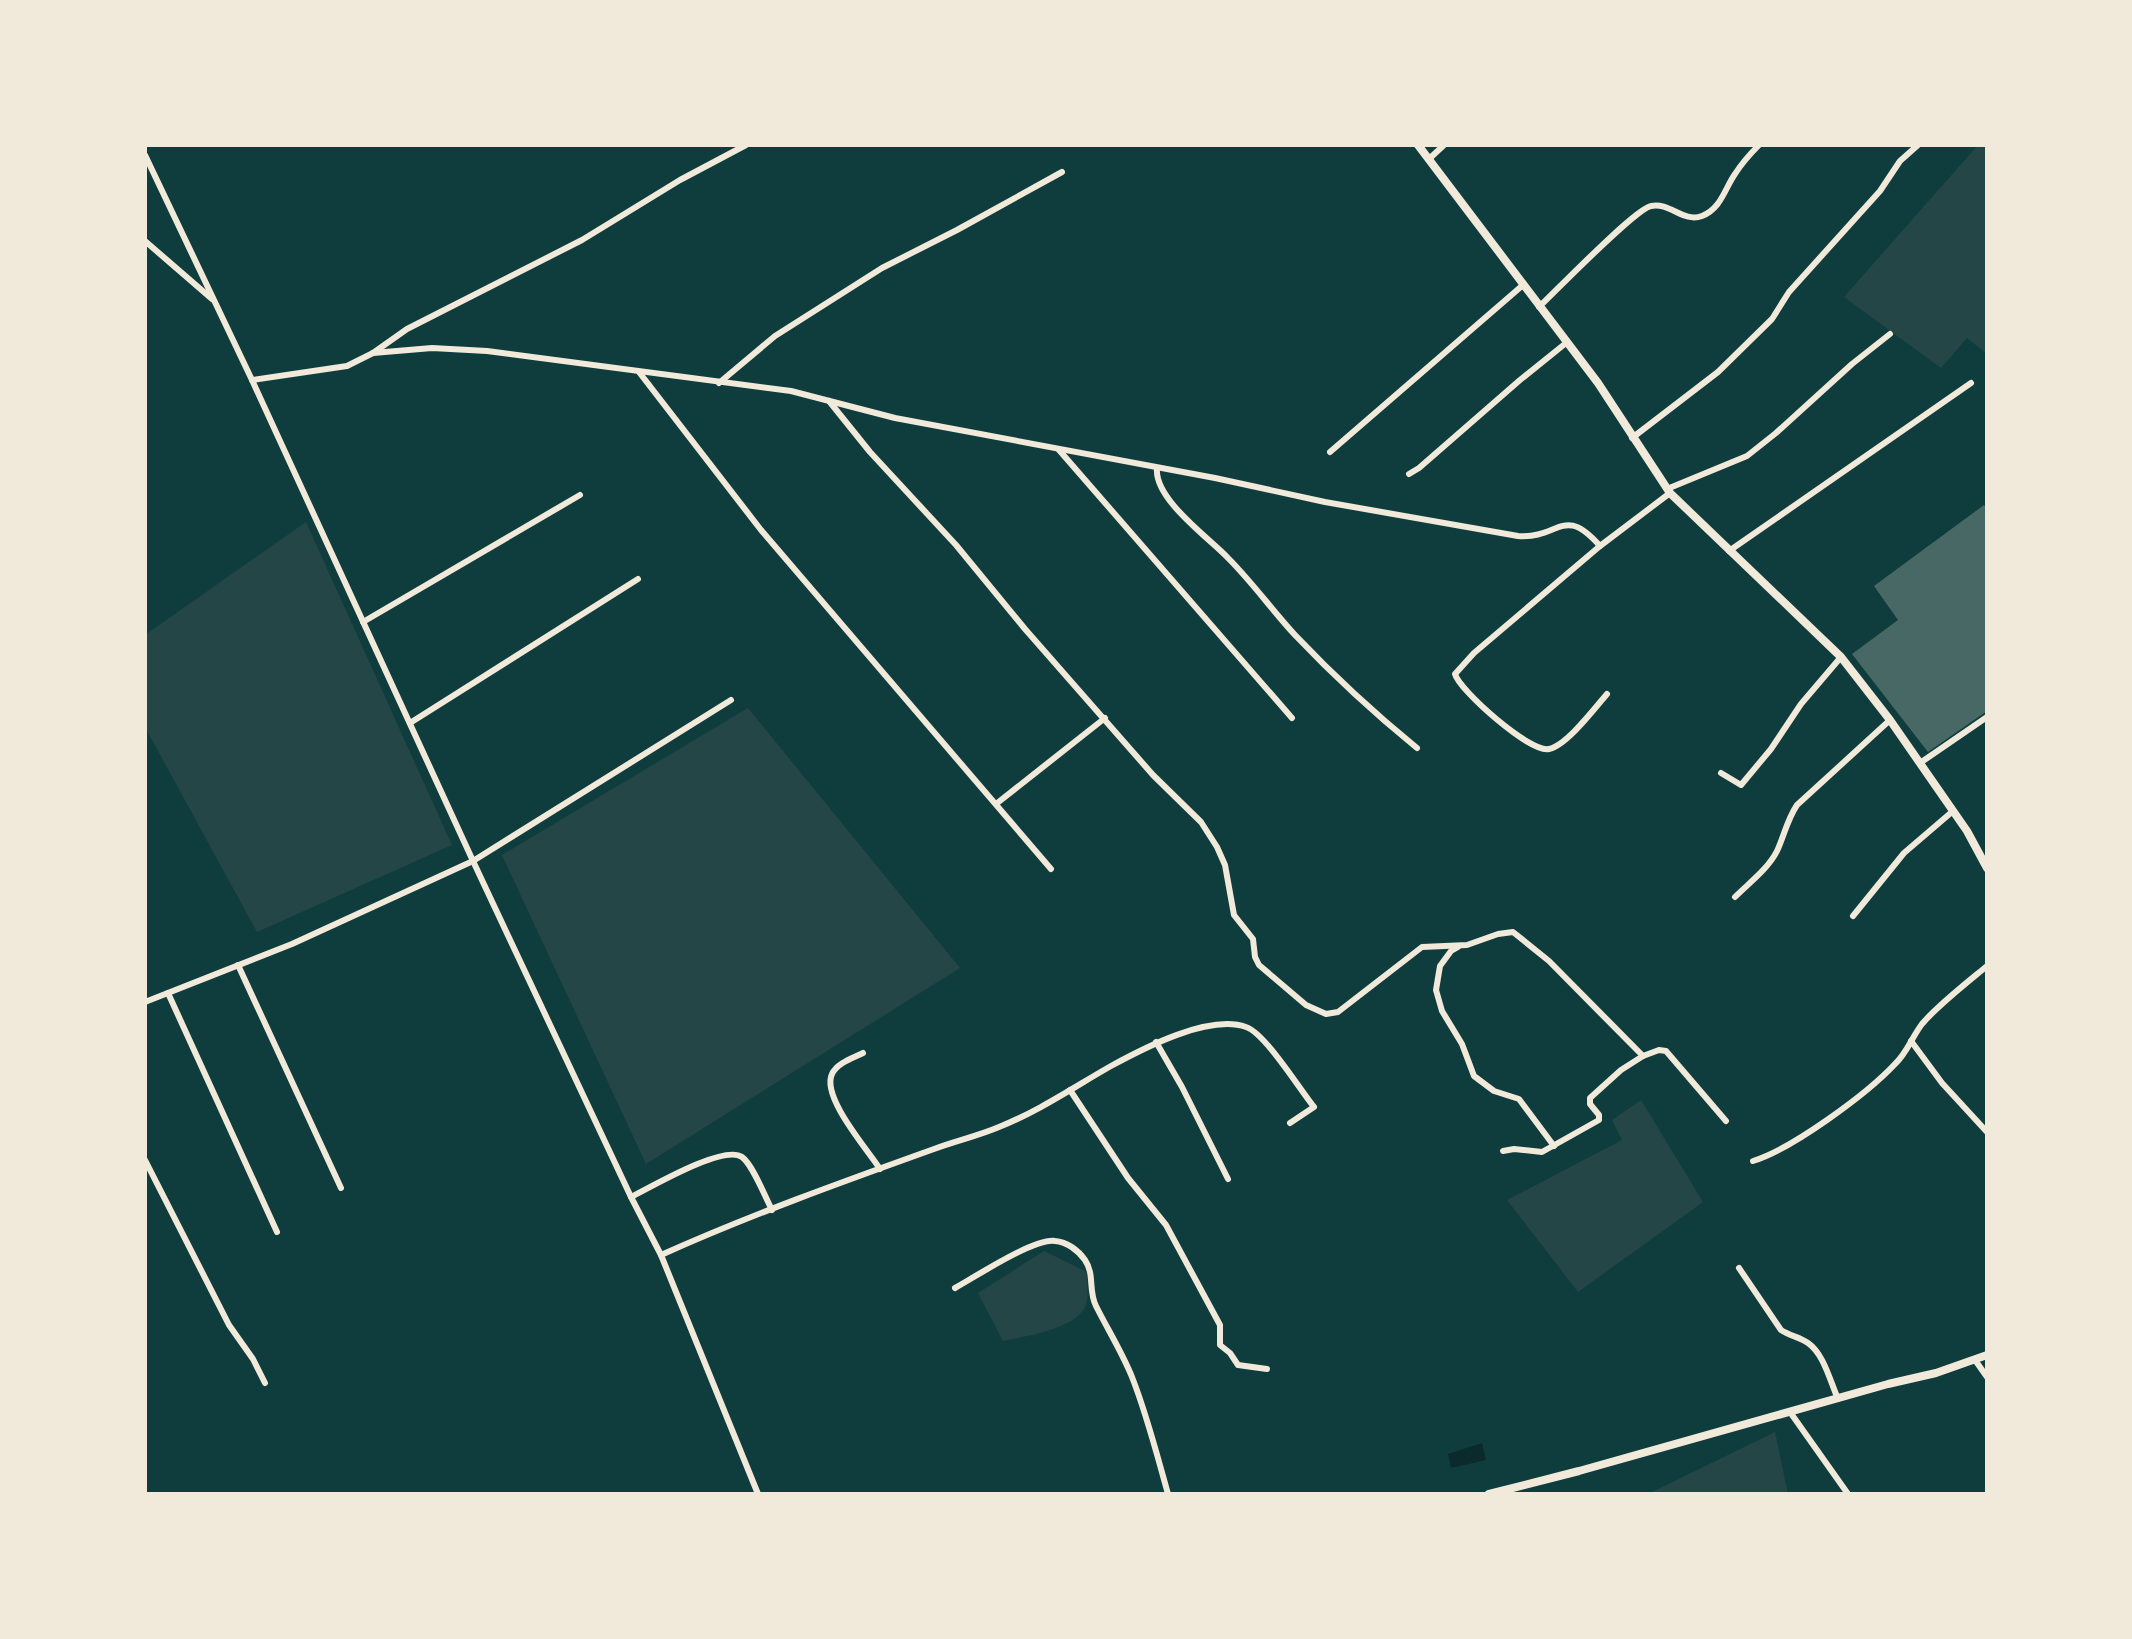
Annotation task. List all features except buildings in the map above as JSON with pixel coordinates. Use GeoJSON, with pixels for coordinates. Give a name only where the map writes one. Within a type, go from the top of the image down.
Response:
{"type":"FeatureCollection","features":[{"type":"Feature","properties":{"kind":"street"},"geometry":{"type":"LineString","coordinates":[[252,380],[347,366],[373,353],[407,329],[582,240],[680,180],[746,145]]}},
{"type":"Feature","properties":{"kind":"street"},"geometry":{"type":"LineString","coordinates":[[1418,145],[1598,383],[1669,491],[1841,657],[1920,763],[1987,868]]}},
{"type":"Feature","properties":{"kind":"street"},"geometry":{"type":"LineString","coordinates":[[1429,159],[1444,145]]}},
{"type":"Feature","properties":{"kind":"street"},"geometry":{"type":"LineString","coordinates":[[1539,307],[1641,211],[1650,206],[1662,205],[1685,217],[1702,216],[1718,204],[1745,159],[1759,145]]}},
{"type":"Feature","properties":{"kind":"street"},"geometry":{"type":"LineString","coordinates":[[1632,438],[1718,372],[1772,320],[1789,292],[1880,191],[1900,161],[1918,145]]}},
{"type":"Feature","properties":{"kind":"street"},"geometry":{"type":"LineString","coordinates":[[145,155],[252,380],[473,861],[661,1255],[758,1494]]}},
{"type":"Feature","properties":{"kind":"street"},"geometry":{"type":"LineString","coordinates":[[719,383],[775,336],[883,268],[1062,172]]}},
{"type":"Feature","properties":{"kind":"street"},"geometry":{"type":"LineString","coordinates":[[145,241],[214,302]]}},
{"type":"Feature","properties":{"kind":"street"},"geometry":{"type":"LineString","coordinates":[[1330,452],[1523,285]]}},
{"type":"Feature","properties":{"kind":"street"},"geometry":{"type":"LineString","coordinates":[[1607,694],[1573,732],[1546,750],[1509,730],[1461,685],[1455,674],[1474,653],[1669,491],[1747,456],[1890,334]]}},
{"type":"Feature","properties":{"kind":"street"},"geometry":{"type":"LineString","coordinates":[[1409,474],[1566,343]]}},
{"type":"Feature","properties":{"kind":"street"},"geometry":{"type":"LineString","coordinates":[[373,353],[432,348],[487,351],[791,391],[895,418],[1325,502],[1518,536],[1540,535],[1560,525],[1574,524],[1600,546]]}},
{"type":"Feature","properties":{"kind":"street"},"geometry":{"type":"LineString","coordinates":[[639,372],[761,530],[1051,869]]}},
{"type":"Feature","properties":{"kind":"street"},"geometry":{"type":"LineString","coordinates":[[1729,551],[1971,383]]}},
{"type":"Feature","properties":{"kind":"street"},"geometry":{"type":"LineString","coordinates":[[828,400],[870,452],[949,537],[1025,629],[1153,775],[1201,822],[1217,847],[1224,865],[1234,915],[1252,939],[1259,965],[1306,1005],[1326,1014],[1338,1012],[1422,947],[1460,946]]}},
{"type":"Feature","properties":{"kind":"street"},"geometry":{"type":"LineString","coordinates":[[1058,449],[1292,718]]}},
{"type":"Feature","properties":{"kind":"street"},"geometry":{"type":"LineString","coordinates":[[1157,468],[1158,481],[1178,510],[1229,559],[1295,635],[1352,691],[1417,748]]}},
{"type":"Feature","properties":{"kind":"street"},"geometry":{"type":"LineString","coordinates":[[363,622],[580,495]]}},
{"type":"Feature","properties":{"kind":"street"},"geometry":{"type":"LineString","coordinates":[[410,723],[638,579]]}},
{"type":"Feature","properties":{"kind":"street"},"geometry":{"type":"LineString","coordinates":[[1721,772],[1741,785],[1776,742],[1801,704],[1841,657]]}},
{"type":"Feature","properties":{"kind":"street"},"geometry":{"type":"LineString","coordinates":[[145,1002],[292,944],[473,861],[731,701]]}},
{"type":"Feature","properties":{"kind":"street"},"geometry":{"type":"LineString","coordinates":[[1920,763],[1987,717]]}},
{"type":"Feature","properties":{"kind":"street"},"geometry":{"type":"LineString","coordinates":[[996,804],[1105,718]]}},
{"type":"Feature","properties":{"kind":"street"},"geometry":{"type":"LineString","coordinates":[[1735,897],[1769,864],[1797,805],[1890,720]]}},
{"type":"Feature","properties":{"kind":"street"},"geometry":{"type":"LineString","coordinates":[[1853,916],[1904,853],[1953,811]]}},
{"type":"Feature","properties":{"kind":"street"},"geometry":{"type":"LineString","coordinates":[[1554,1146],[1519,1099],[1494,1091],[1475,1076],[1462,1044],[1442,1011],[1436,990],[1440,966],[1451,951],[1505,932],[1518,934],[1549,961],[1643,1056]]}},
{"type":"Feature","properties":{"kind":"street"},"geometry":{"type":"LineString","coordinates":[[239,965],[341,1188]]}},
{"type":"Feature","properties":{"kind":"street"},"geometry":{"type":"LineString","coordinates":[[1753,1161],[1780,1150],[1836,1112],[1896,1064],[1925,1021],[1987,966]]}},
{"type":"Feature","properties":{"kind":"street"},"geometry":{"type":"LineString","coordinates":[[168,993],[277,1232]]}},
{"type":"Feature","properties":{"kind":"street"},"geometry":{"type":"LineString","coordinates":[[661,1255],[880,1169],[997,1128],[1156,1042],[1211,1026],[1238,1025],[1255,1031],[1314,1107],[1290,1123]]}},
{"type":"Feature","properties":{"kind":"street"},"geometry":{"type":"LineString","coordinates":[[1911,1041],[1942,1083],[1987,1132]]}},
{"type":"Feature","properties":{"kind":"street"},"geometry":{"type":"LineString","coordinates":[[1156,1042],[1228,1179]]}},
{"type":"Feature","properties":{"kind":"street"},"geometry":{"type":"LineString","coordinates":[[1503,1151],[1514,1149],[1539,1153],[1599,1120],[1600,1115],[1590,1104],[1590,1098],[1620,1070],[1659,1050],[1666,1051],[1726,1121]]}},
{"type":"Feature","properties":{"kind":"street"},"geometry":{"type":"LineString","coordinates":[[863,1053],[837,1068],[831,1076],[830,1089],[837,1105],[880,1169]]}},
{"type":"Feature","properties":{"kind":"street"},"geometry":{"type":"LineString","coordinates":[[1070,1090],[1128,1178],[1166,1225],[1215,1315],[1221,1329],[1220,1345],[1238,1365],[1267,1369]]}},
{"type":"Feature","properties":{"kind":"street"},"geometry":{"type":"LineString","coordinates":[[631,1197],[705,1161],[734,1154],[743,1158],[772,1210]]}},
{"type":"Feature","properties":{"kind":"street"},"geometry":{"type":"LineString","coordinates":[[145,1160],[229,1325],[253,1359],[265,1383]]}},
{"type":"Feature","properties":{"kind":"street"},"geometry":{"type":"LineString","coordinates":[[955,1288],[1036,1245],[1053,1240],[1067,1244],[1079,1252],[1091,1272],[1091,1287],[1096,1305],[1131,1376],[1168,1494]]}},
{"type":"Feature","properties":{"kind":"street"},"geometry":{"type":"LineString","coordinates":[[1739,1268],[1782,1330],[1805,1341],[1815,1350],[1838,1399]]}},
{"type":"Feature","properties":{"kind":"street"},"geometry":{"type":"LineString","coordinates":[[1489,1494],[1936,1373],[1987,1355]]}},
{"type":"Feature","properties":{"kind":"street"},"geometry":{"type":"LineString","coordinates":[[1975,1360],[1987,1377]]}},
{"type":"Feature","properties":{"kind":"street"},"geometry":{"type":"LineString","coordinates":[[1790,1412],[1848,1494]]}},
{"type":"Feature","properties":{"kind":"shaded area"},"geometry":{"type":"Polygon","coordinates":[[[1978,145],[1987,145],[1987,354],[1967,338],[1941,368],[1844,297],[1978,145]]]}},
{"type":"Feature","properties":{"kind":"shaded area"},"geometry":{"type":"Polygon","coordinates":[[[306,522],[452,845],[257,932],[145,727],[145,635],[306,522]]]}},
{"type":"Feature","properties":{"kind":"shaded area"},"geometry":{"type":"Polygon","coordinates":[[[748,708],[960,968],[646,1164],[502,855],[748,708]]]}},
{"type":"Feature","properties":{"kind":"shaded area"},"geometry":{"type":"Polygon","coordinates":[[[1641,1100],[1703,1202],[1578,1292],[1507,1200],[1622,1140],[1612,1120],[1641,1100]]]}},
{"type":"Feature","properties":{"kind":"shaded area"},"geometry":{"type":"Polygon","coordinates":[[[1044,1251],[1087,1272],[1086,1305],[1081,1313],[1062,1326],[1003,1341],[978,1293],[1044,1251]]]}},
{"type":"Feature","properties":{"kind":"shaded area"},"geometry":{"type":"Polygon","coordinates":[[[1775,1432],[1788,1494],[1648,1494],[1775,1432]]]}},
{"type":"Feature","properties":{"kind":"shaded area"},"geometry":{"type":"Polygon","coordinates":[[[1482,1443],[1486,1460],[1451,1468],[1448,1454],[1482,1443]]]}}]}
